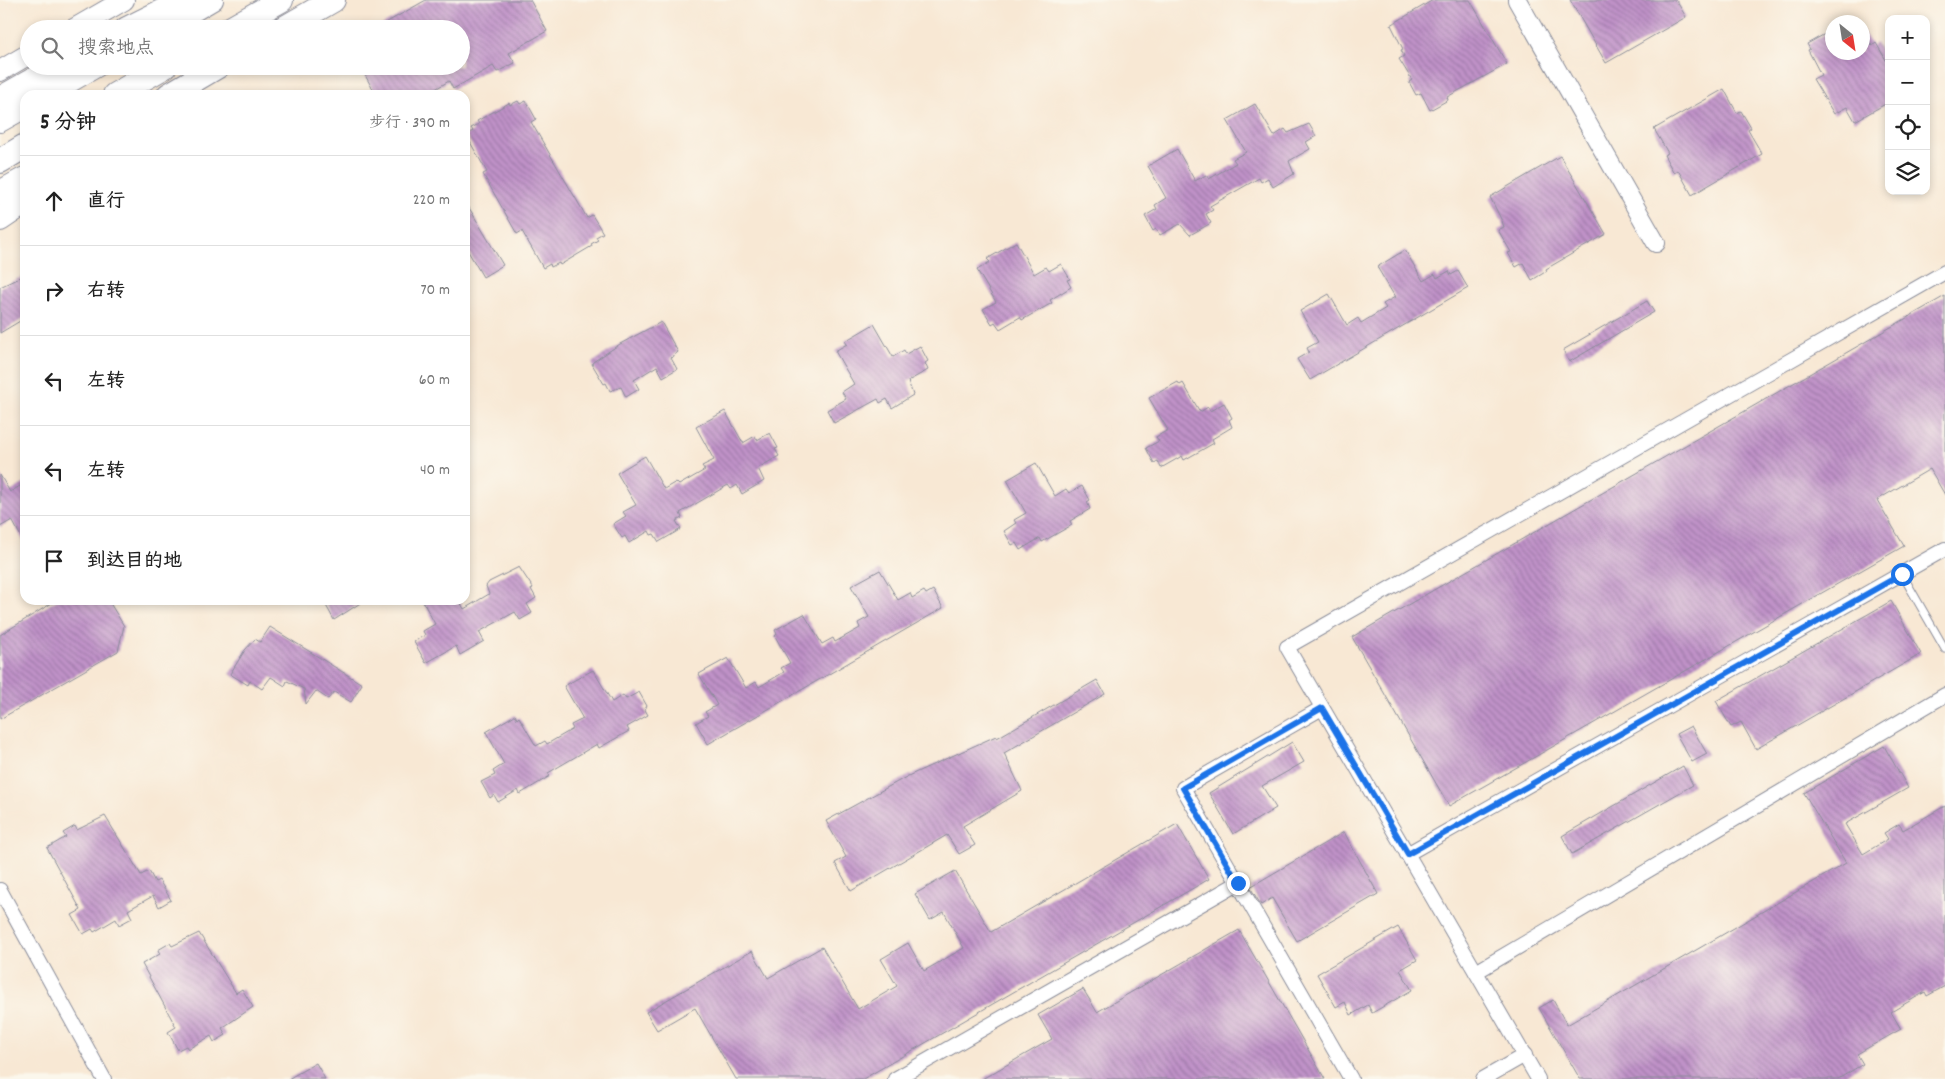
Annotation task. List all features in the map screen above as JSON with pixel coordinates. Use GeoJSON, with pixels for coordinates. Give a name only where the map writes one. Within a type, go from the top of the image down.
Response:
{"type":"FeatureCollection","features":[{"type":"Feature","properties":{"kind":"highway"},"geometry":{"type":"LineString","coordinates":[[145,20],[185,0]]}},
{"type":"Feature","properties":{"kind":"highway"},"geometry":{"type":"LineString","coordinates":[[246,20],[281,0]]}},
{"type":"Feature","properties":{"kind":"highway"},"geometry":{"type":"LineString","coordinates":[[299,20],[333,0]]}},
{"type":"Feature","properties":{"kind":"highway"},"geometry":{"type":"LineString","coordinates":[[0,99],[42,75]]}},
{"type":"Feature","properties":{"kind":"highway"},"geometry":{"type":"LineString","coordinates":[[124,90],[149,75]]}},
{"type":"Feature","properties":{"kind":"highway"},"geometry":{"type":"LineString","coordinates":[[178,90],[203,75]]}},
{"type":"Feature","properties":{"kind":"highway"},"geometry":{"type":"LineString","coordinates":[[0,161],[20,149]]}},
{"type":"Feature","properties":{"kind":"highway"},"geometry":{"type":"LineString","coordinates":[[0,193],[20,182]]}},
{"type":"Feature","properties":{"kind":"highway"},"geometry":{"type":"LineString","coordinates":[[0,218],[20,205]]}},
{"type":"Feature","properties":{"kind":"main road"},"geometry":{"type":"LineString","coordinates":[[90,20],[124,0]]}},
{"type":"Feature","properties":{"kind":"main road"},"geometry":{"type":"LineString","coordinates":[[179,20],[213,0]]}},
{"type":"Feature","properties":{"kind":"main road"},"geometry":{"type":"LineString","coordinates":[[0,71],[20,59]]}},
{"type":"Feature","properties":{"kind":"main road"},"geometry":{"type":"LineString","coordinates":[[57,90],[82,75]]}},
{"type":"Feature","properties":{"kind":"main road"},"geometry":{"type":"LineString","coordinates":[[0,122],[20,111]]}},
{"type":"Feature","properties":{"kind":"street"},"geometry":{"type":"LineString","coordinates":[[1516,0],[1656,242]]}},
{"type":"Feature","properties":{"kind":"street"},"geometry":{"type":"LineString","coordinates":[[1538,1079],[1287,647],[1945,272]]}},
{"type":"Feature","properties":{"kind":"street"},"geometry":{"type":"LineString","coordinates":[[1408,854],[1945,549]]}},
{"type":"Feature","properties":{"kind":"street"},"geometry":{"type":"LineString","coordinates":[[1476,972],[1945,695]]}},
{"type":"Feature","properties":{"kind":"street"},"geometry":{"type":"LineString","coordinates":[[1322,708],[1183,788],[1351,1079]]}},
{"type":"Feature","properties":{"kind":"street"},"geometry":{"type":"LineString","coordinates":[[895,1079],[1238,883]]}},
{"type":"Feature","properties":{"kind":"street"},"geometry":{"type":"LineString","coordinates":[[0,890],[104,1079]]}},
{"type":"Feature","properties":{"kind":"street"},"geometry":{"type":"LineString","coordinates":[[1483,1079],[1525,1055]]}},
{"type":"Feature","properties":{"kind":"lane"},"geometry":{"type":"LineString","coordinates":[[1902,574],[1945,649]]}},
{"type":"Feature","properties":{"kind":"building"},"geometry":{"type":"Polygon","coordinates":[[[426,0],[530,0],[547,31],[509,53],[515,63],[497,72],[493,66],[453,89],[449,81],[434,90],[373,90],[365,75],[470,75],[470,20],[391,20],[426,0]]]}},
{"type":"Feature","properties":{"kind":"building"},"geometry":{"type":"Polygon","coordinates":[[[1433,0],[1470,0],[1507,64],[1447,97],[1448,100],[1430,110],[1421,93],[1416,95],[1409,82],[1412,80],[1399,59],[1404,56],[1401,50],[1403,49],[1391,25],[1433,0]]]}},
{"type":"Feature","properties":{"kind":"building"},"geometry":{"type":"Polygon","coordinates":[[[1570,0],[1676,0],[1686,17],[1606,63],[1570,0]]]}},
{"type":"Feature","properties":{"kind":"building"},"geometry":{"type":"Polygon","coordinates":[[[1825,34],[1825,60],[1870,60],[1870,43],[1872,46],[1876,43],[1885,58],[1885,104],[1855,121],[1847,107],[1834,114],[1813,79],[1821,75],[1808,50],[1810,49],[1807,44],[1825,34]]]}},
{"type":"Feature","properties":{"kind":"building"},"geometry":{"type":"Polygon","coordinates":[[[1724,89],[1737,113],[1741,111],[1751,128],[1748,130],[1762,154],[1692,195],[1678,170],[1674,173],[1664,155],[1668,153],[1654,129],[1724,89]]]}},
{"type":"Feature","properties":{"kind":"building"},"geometry":{"type":"Polygon","coordinates":[[[518,101],[520,104],[526,101],[536,119],[531,122],[587,218],[592,215],[603,233],[596,237],[598,240],[591,244],[592,246],[560,265],[559,263],[551,267],[550,264],[543,268],[522,231],[517,234],[483,174],[487,172],[470,142],[470,133],[473,131],[471,128],[479,124],[477,121],[509,103],[510,105],[518,101]]]}},
{"type":"Feature","properties":{"kind":"building"},"geometry":{"type":"Polygon","coordinates":[[[1255,104],[1274,136],[1285,129],[1288,133],[1309,124],[1316,136],[1306,142],[1310,149],[1289,161],[1294,174],[1273,187],[1268,178],[1261,182],[1259,178],[1210,206],[1213,210],[1206,214],[1211,223],[1190,235],[1180,224],[1160,235],[1156,229],[1153,231],[1145,216],[1157,209],[1155,205],[1166,198],[1148,166],[1177,149],[1195,181],[1206,175],[1209,179],[1236,163],[1233,159],[1246,152],[1227,120],[1255,104]]]}},
{"type":"Feature","properties":{"kind":"building"},"geometry":{"type":"Polygon","coordinates":[[[1560,156],[1606,234],[1546,269],[1547,271],[1532,280],[1523,263],[1516,267],[1508,253],[1511,252],[1498,230],[1504,227],[1490,197],[1560,156]]]}},
{"type":"Feature","properties":{"kind":"building"},"geometry":{"type":"Polygon","coordinates":[[[470,209],[503,265],[483,277],[470,255],[470,209]]]}},
{"type":"Feature","properties":{"kind":"building"},"geometry":{"type":"Polygon","coordinates":[[[1016,242],[1034,274],[1046,267],[1049,271],[1061,264],[1070,279],[1067,280],[1071,287],[1050,300],[1052,303],[1022,320],[1020,317],[1000,329],[995,322],[992,324],[983,309],[996,302],[977,270],[990,262],[987,259],[1016,242]]]}},
{"type":"Feature","properties":{"kind":"building"},"geometry":{"type":"Polygon","coordinates":[[[1405,250],[1423,281],[1435,274],[1437,278],[1449,271],[1451,275],[1458,271],[1468,288],[1310,380],[1297,359],[1309,352],[1307,348],[1318,342],[1300,311],[1329,294],[1347,325],[1358,318],[1361,323],[1386,308],[1383,304],[1395,297],[1377,267],[1405,250]]]}},
{"type":"Feature","properties":{"kind":"building"},"geometry":{"type":"Polygon","coordinates":[[[20,277],[20,321],[0,333],[0,287],[20,277]]]}},
{"type":"Feature","properties":{"kind":"building"},"geometry":{"type":"Polygon","coordinates":[[[1945,296],[1945,495],[1930,469],[1877,500],[1904,546],[1449,806],[1352,637],[1945,296]]]}},
{"type":"Feature","properties":{"kind":"building"},"geometry":{"type":"Polygon","coordinates":[[[1647,301],[1654,312],[1569,362],[1563,350],[1647,301]]]}},
{"type":"Feature","properties":{"kind":"building"},"geometry":{"type":"Polygon","coordinates":[[[661,322],[678,352],[671,358],[677,369],[663,377],[657,366],[634,380],[639,389],[626,397],[621,387],[610,391],[592,364],[593,362],[620,344],[661,322]]]}},
{"type":"Feature","properties":{"kind":"building"},"geometry":{"type":"Polygon","coordinates":[[[874,324],[893,357],[904,350],[906,354],[920,346],[928,361],[925,363],[928,370],[908,381],[913,395],[892,408],[887,399],[880,403],[878,399],[834,423],[827,410],[846,399],[842,392],[854,384],[835,351],[847,344],[845,341],[874,324]]]}},
{"type":"Feature","properties":{"kind":"building"},"geometry":{"type":"Polygon","coordinates":[[[1178,382],[1180,385],[1183,383],[1200,412],[1208,407],[1210,411],[1224,403],[1232,418],[1229,420],[1232,427],[1212,439],[1214,443],[1184,460],[1182,456],[1161,468],[1158,461],[1154,463],[1146,448],[1159,441],[1156,437],[1168,430],[1149,398],[1178,382]]]}},
{"type":"Feature","properties":{"kind":"building"},"geometry":{"type":"Polygon","coordinates":[[[725,411],[743,443],[755,436],[757,440],[770,433],[778,448],[775,449],[779,456],[758,468],[764,481],[742,494],[737,485],[731,489],[728,485],[680,513],[682,518],[676,521],[681,529],[659,542],[654,534],[651,535],[649,531],[629,543],[625,536],[622,538],[613,524],[626,516],[623,512],[636,505],[617,473],[645,456],[664,489],[676,482],[679,485],[705,470],[702,466],[714,460],[696,427],[725,411]]]}},
{"type":"Feature","properties":{"kind":"building"},"geometry":{"type":"Polygon","coordinates":[[[1036,463],[1055,496],[1066,489],[1069,493],[1082,486],[1090,500],[1087,502],[1090,509],[1070,521],[1072,525],[1042,542],[1040,538],[1020,550],[1016,543],[1012,545],[1004,531],[1016,523],[1014,520],[1026,513],[1007,480],[1036,463]]]}},
{"type":"Feature","properties":{"kind":"building"},"geometry":{"type":"Polygon","coordinates":[[[0,475],[10,492],[20,486],[20,535],[12,520],[0,527],[0,475]]]}},
{"type":"Feature","properties":{"kind":"building"},"geometry":{"type":"Polygon","coordinates":[[[519,567],[533,588],[531,589],[536,598],[527,604],[532,613],[520,620],[515,612],[479,632],[484,641],[460,655],[456,646],[426,663],[414,642],[425,635],[423,631],[435,624],[425,605],[462,605],[464,609],[489,594],[486,586],[489,582],[519,567]]]}},
{"type":"Feature","properties":{"kind":"building"},"geometry":{"type":"Polygon","coordinates":[[[880,570],[898,600],[910,593],[912,598],[924,591],[926,594],[933,590],[943,608],[708,744],[696,723],[708,716],[705,712],[717,705],[699,674],[728,658],[746,688],[756,682],[759,687],[784,672],[781,668],[790,663],[775,636],[777,634],[775,630],[804,614],[822,644],[833,638],[835,642],[860,628],[858,623],[869,617],[851,586],[880,570]]]}},
{"type":"Feature","properties":{"kind":"building"},"geometry":{"type":"Polygon","coordinates":[[[1891,601],[1921,654],[1756,749],[1741,722],[1731,727],[1716,701],[1891,601]]]}},
{"type":"Feature","properties":{"kind":"building"},"geometry":{"type":"Polygon","coordinates":[[[49,605],[111,605],[124,626],[118,651],[0,719],[0,635],[49,605]]]}},
{"type":"Feature","properties":{"kind":"building"},"geometry":{"type":"Polygon","coordinates":[[[326,605],[357,605],[334,620],[326,605]]]}},
{"type":"Feature","properties":{"kind":"building"},"geometry":{"type":"Polygon","coordinates":[[[270,627],[362,684],[351,702],[334,692],[328,699],[316,691],[306,704],[304,689],[287,681],[285,686],[271,677],[262,689],[250,681],[248,685],[230,674],[245,650],[255,639],[260,642],[270,627]]]}},
{"type":"Feature","properties":{"kind":"building"},"geometry":{"type":"Polygon","coordinates":[[[593,670],[612,702],[623,695],[626,699],[639,692],[647,706],[644,708],[648,715],[627,727],[629,731],[599,748],[597,744],[548,773],[550,776],[520,794],[518,790],[498,802],[494,795],[490,798],[481,782],[495,775],[493,771],[504,764],[486,732],[515,715],[517,719],[519,717],[536,746],[545,741],[547,744],[573,729],[571,725],[583,719],[564,686],[593,670]]]}},
{"type":"Feature","properties":{"kind":"building"},"geometry":{"type":"Polygon","coordinates":[[[1097,680],[1105,694],[1004,753],[1022,791],[963,826],[975,845],[959,854],[947,835],[851,891],[835,863],[846,857],[826,821],[908,776],[996,736],[997,738],[1097,680]]]}},
{"type":"Feature","properties":{"kind":"building"},"geometry":{"type":"Polygon","coordinates":[[[1691,726],[1707,754],[1692,762],[1676,734],[1691,726]]]}},
{"type":"Feature","properties":{"kind":"building"},"geometry":{"type":"Polygon","coordinates":[[[1292,742],[1304,762],[1262,786],[1276,808],[1233,834],[1209,793],[1292,742]]]}},
{"type":"Feature","properties":{"kind":"building"},"geometry":{"type":"Polygon","coordinates":[[[1884,746],[1908,788],[1845,824],[1863,854],[1888,839],[1884,833],[1899,824],[1903,830],[1945,806],[1945,986],[1927,996],[1925,992],[1891,1012],[1901,1029],[1857,1054],[1863,1064],[1838,1079],[1580,1079],[1539,1008],[1553,1000],[1567,1025],[1846,863],[1804,793],[1884,746]]]}},
{"type":"Feature","properties":{"kind":"building"},"geometry":{"type":"Polygon","coordinates":[[[1683,766],[1693,785],[1572,854],[1562,836],[1683,766]]]}},
{"type":"Feature","properties":{"kind":"building"},"geometry":{"type":"Polygon","coordinates":[[[105,816],[141,875],[149,871],[155,882],[159,880],[171,900],[159,907],[153,896],[128,910],[132,918],[119,925],[116,919],[94,932],[92,929],[83,934],[72,915],[81,910],[47,848],[66,837],[63,833],[75,826],[77,830],[105,816]]]}},
{"type":"Feature","properties":{"kind":"building"},"geometry":{"type":"Polygon","coordinates":[[[1177,824],[1209,879],[863,1079],[736,1079],[695,1008],[657,1030],[646,1012],[752,951],[768,978],[822,947],[858,1009],[897,986],[881,959],[908,943],[924,971],[964,948],[944,912],[930,920],[915,894],[955,871],[991,932],[1177,824]]]}},
{"type":"Feature","properties":{"kind":"building"},"geometry":{"type":"Polygon","coordinates":[[[1344,832],[1378,894],[1297,941],[1272,898],[1261,905],[1250,887],[1344,832]]]}},
{"type":"Feature","properties":{"kind":"building"},"geometry":{"type":"Polygon","coordinates":[[[1398,927],[1417,960],[1400,970],[1412,990],[1372,1013],[1368,1005],[1351,1015],[1345,1002],[1336,1007],[1317,974],[1398,927]]]}},
{"type":"Feature","properties":{"kind":"building"},"geometry":{"type":"Polygon","coordinates":[[[1239,930],[1325,1079],[982,1079],[1052,1039],[1038,1015],[1083,989],[1097,1012],[1239,930]]]}},
{"type":"Feature","properties":{"kind":"building"},"geometry":{"type":"Polygon","coordinates":[[[199,933],[236,993],[242,989],[253,1007],[222,1028],[226,1035],[214,1042],[211,1036],[188,1049],[186,1046],[178,1050],[168,1032],[176,1027],[142,964],[160,954],[158,950],[170,943],[172,946],[199,933]]]}},
{"type":"Feature","properties":{"kind":"building"},"geometry":{"type":"Polygon","coordinates":[[[316,1063],[325,1079],[288,1079],[316,1063]]]}},
{"type":"Feature","properties":{"kind":"route"},"geometry":{"type":"LineString","coordinates":[[1238,883],[1183,788],[1322,708],[1408,854],[1902,574]]}}]}
